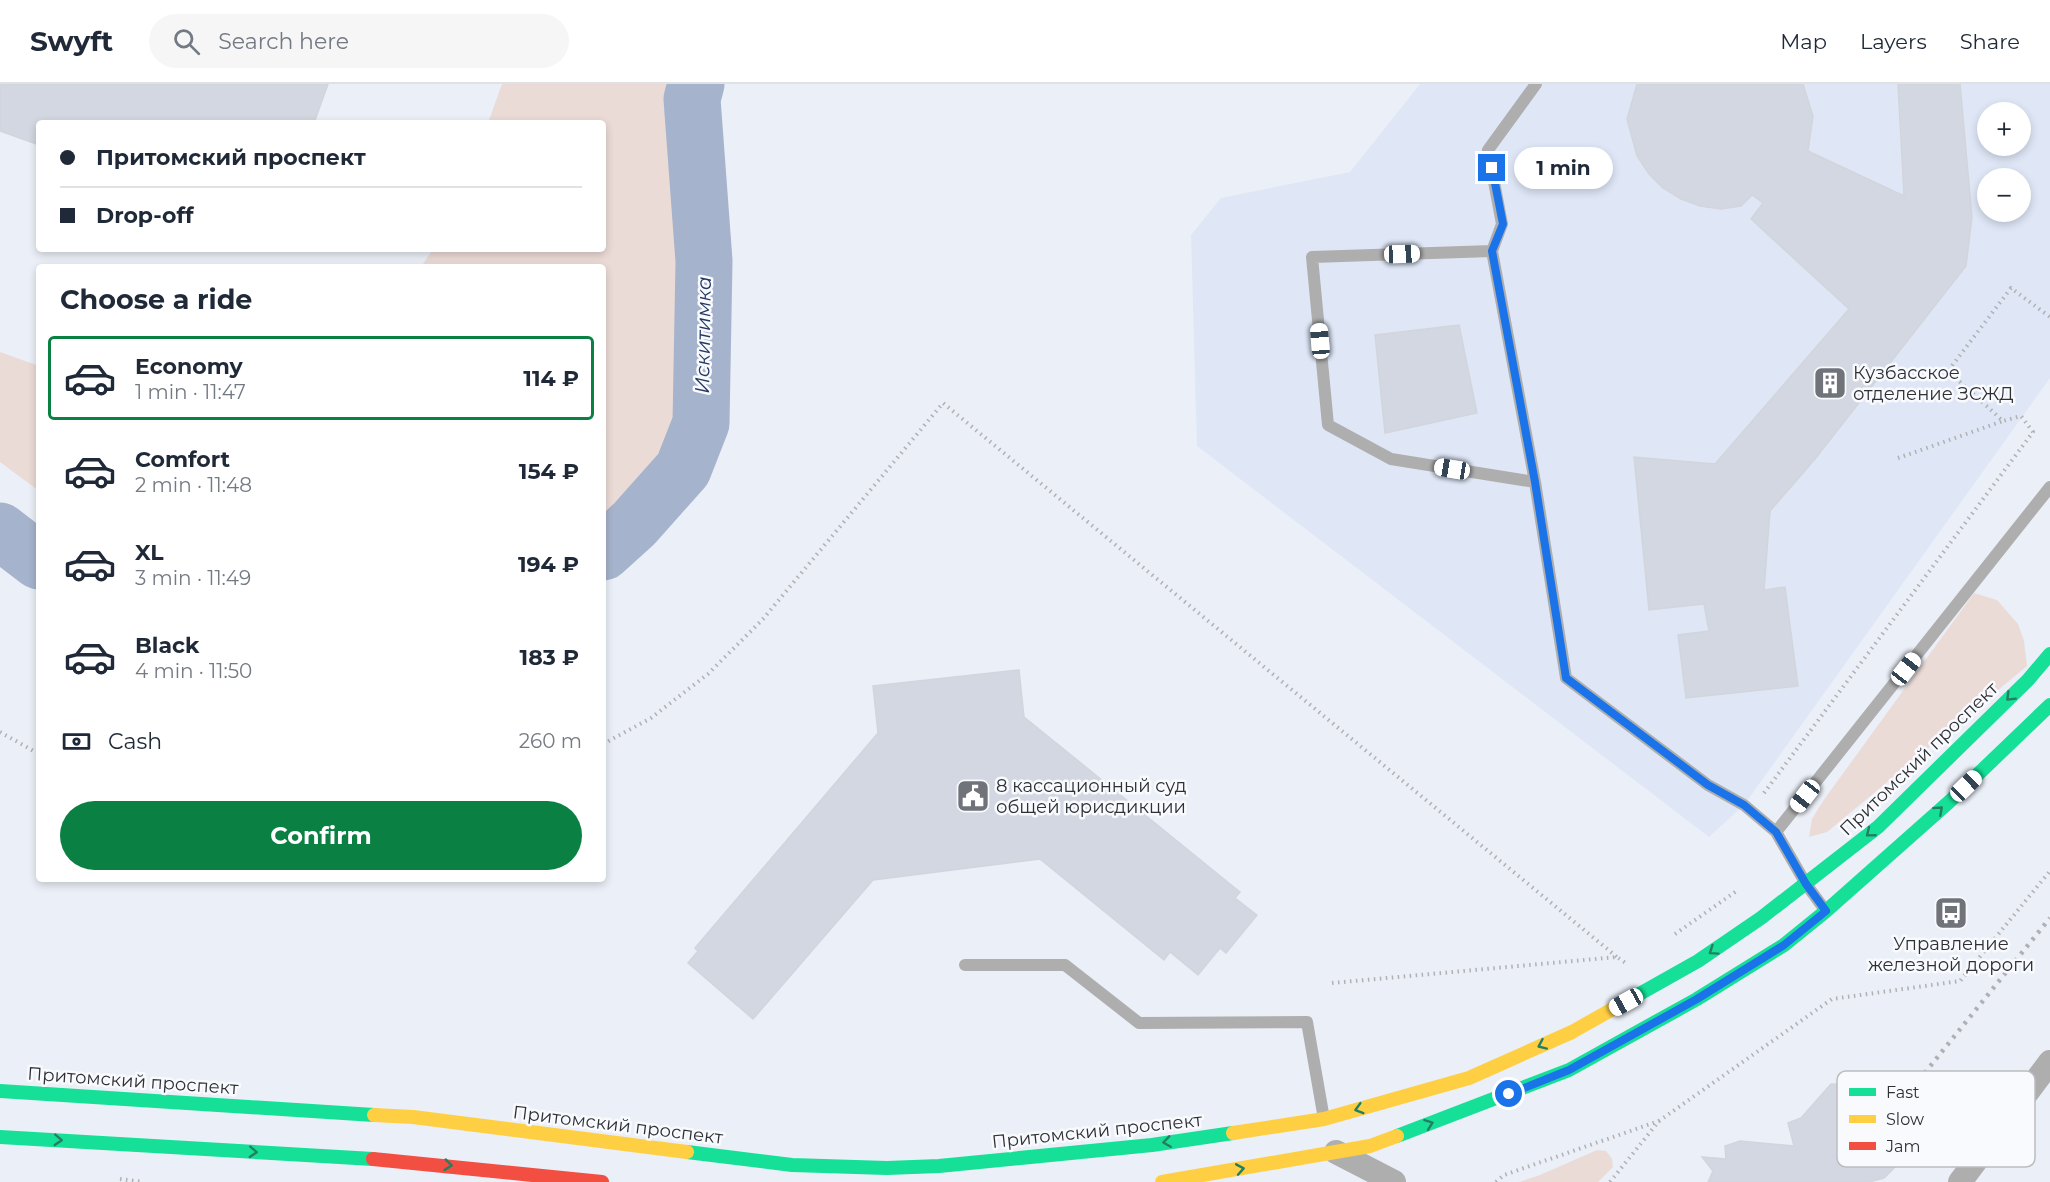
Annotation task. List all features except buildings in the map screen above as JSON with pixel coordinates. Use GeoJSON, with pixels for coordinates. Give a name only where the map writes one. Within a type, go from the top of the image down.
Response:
{"type":"FeatureCollection","features":[{"type":"Feature","properties":{"kind":"main road","name":"Притомский проспект"},"geometry":{"type":"LineString","coordinates":[[1162,1182],[1330,1136],[1572,1032],[1698,961],[1806,884],[1878,827],[2028,680],[2050,654]]}},
{"type":"Feature","properties":{"kind":"main road","name":"Притомский проспект"},"geometry":{"type":"LineString","coordinates":[[0,1092],[413,1117],[792,1166],[887,1168],[939,1166],[1152,1145],[1330,1136],[1370,1146],[1569,1070],[1697,999],[1784,945],[1826,911],[1949,802],[2050,705]]}},
{"type":"Feature","properties":{"kind":"main road"},"geometry":{"type":"LineString","coordinates":[[0,1137],[405,1161],[602,1182]]}},
{"type":"Feature","properties":{"kind":"street"},"geometry":{"type":"LineString","coordinates":[[2035,1083],[2050,1062]]}},
{"type":"Feature","properties":{"kind":"street"},"geometry":{"type":"LineString","coordinates":[[1330,1136],[1394,1182]]}},
{"type":"Feature","properties":{"kind":"street"},"geometry":{"type":"LineString","coordinates":[[1964,1180],[1973,1167]]}},
{"type":"Feature","properties":{"kind":"lane"},"geometry":{"type":"LineString","coordinates":[[1536,84],[1488,150],[1503,224],[1492,251],[1535,482],[1566,678],[1708,785],[1751,811],[1776,832],[1806,884],[1826,911]]}},
{"type":"Feature","properties":{"kind":"lane"},"geometry":{"type":"LineString","coordinates":[[1492,251],[1312,257],[1328,425],[1390,459],[1535,482]]}},
{"type":"Feature","properties":{"kind":"lane"},"geometry":{"type":"LineString","coordinates":[[1776,832],[2050,487]]}},
{"type":"Feature","properties":{"kind":"lane"},"geometry":{"type":"LineString","coordinates":[[965,965],[1065,965],[1139,1023],[1307,1022],[1330,1136]]}},
{"type":"Feature","properties":{"kind":"path"},"geometry":{"type":"LineString","coordinates":[[2003,421],[1948,371],[2011,288],[2050,317]]}},
{"type":"Feature","properties":{"kind":"path"},"geometry":{"type":"LineString","coordinates":[[606,742],[651,718],[708,674],[763,619],[943,403],[1629,966]]}},
{"type":"Feature","properties":{"kind":"path"},"geometry":{"type":"LineString","coordinates":[[1751,811],[2033,432],[2021,416],[1898,458]]}},
{"type":"Feature","properties":{"kind":"path"},"geometry":{"type":"LineString","coordinates":[[0,732],[36,752]]}},
{"type":"Feature","properties":{"kind":"path"},"geometry":{"type":"LineString","coordinates":[[1496,1182],[1504,1175],[1659,1121],[1832,999],[1960,981],[2050,871]]}},
{"type":"Feature","properties":{"kind":"path"},"geometry":{"type":"LineString","coordinates":[[1674,934],[1738,890]]}},
{"type":"Feature","properties":{"kind":"path"},"geometry":{"type":"LineString","coordinates":[[1332,983],[1617,957]]}},
{"type":"Feature","properties":{"kind":"path"},"geometry":{"type":"LineString","coordinates":[[1610,1182],[1659,1121]]}},
{"type":"Feature","properties":{"kind":"shaded area"},"geometry":{"type":"Polygon","coordinates":[[[502,84],[672,84],[677,237],[683,300],[710,366],[711,392],[679,454],[625,518],[606,532],[606,264],[423,264],[431,252],[606,252],[606,120],[489,120],[502,84]]]}},
{"type":"Feature","properties":{"kind":"shaded area"},"geometry":{"type":"Polygon","coordinates":[[[1420,84],[2050,84],[2050,378],[1744,805],[1709,837],[1197,446],[1191,235],[1221,198],[1350,172],[1420,84]]]}},
{"type":"Feature","properties":{"kind":"shaded area"},"geometry":{"type":"Polygon","coordinates":[[[0,352],[36,365],[36,489],[0,462],[0,352]]]}},
{"type":"Feature","properties":{"kind":"shaded area"},"geometry":{"type":"Polygon","coordinates":[[[1974,593],[1997,600],[2018,624],[2024,641],[2027,666],[1827,832],[1809,837],[1812,819],[1823,801],[1974,593]]]}},
{"type":"Feature","properties":{"kind":"shaded area"},"geometry":{"type":"Polygon","coordinates":[[[1597,1150],[1606,1151],[1612,1159],[1613,1167],[1598,1182],[1519,1182],[1540,1175],[1597,1150]]]}},
{"type":"Feature","properties":{"kind":"waterway","name":"Искитимка"},"geometry":{"type":"LineString","coordinates":[[606,549],[634,524],[683,469],[701,423],[704,261],[692,99],[696,84]]}},
{"type":"Feature","properties":{"kind":"waterway","name":"Искитимка"},"geometry":{"type":"LineString","coordinates":[[0,531],[36,559]]}},
{"type":"Feature","properties":{"kind":"railway"},"geometry":{"type":"LineString","coordinates":[[1926,1071],[2050,918]]}},
{"type":"Feature","properties":{"kind":"traffic: fast"},"geometry":{"type":"LineString","coordinates":[[1618,1006],[1698,961],[1761,918],[1878,827],[2028,680],[2050,654]]}},
{"type":"Feature","properties":{"kind":"traffic: fast"},"geometry":{"type":"LineString","coordinates":[[1397,1136],[1569,1070],[1697,999],[1784,945],[1826,911],[1949,802],[2050,705]]}},
{"type":"Feature","properties":{"kind":"traffic: fast"},"geometry":{"type":"LineString","coordinates":[[0,1091],[374,1115]]}},
{"type":"Feature","properties":{"kind":"traffic: fast"},"geometry":{"type":"LineString","coordinates":[[687,1152],[792,1165],[887,1168],[939,1166],[1152,1145],[1233,1133]]}},
{"type":"Feature","properties":{"kind":"traffic: fast"},"geometry":{"type":"LineString","coordinates":[[0,1137],[373,1159]]}},
{"type":"Feature","properties":{"kind":"traffic: slow"},"geometry":{"type":"LineString","coordinates":[[1233,1133],[1324,1119],[1469,1078],[1572,1032],[1618,1006]]}},
{"type":"Feature","properties":{"kind":"traffic: slow"},"geometry":{"type":"LineString","coordinates":[[374,1115],[413,1117],[687,1152]]}},
{"type":"Feature","properties":{"kind":"traffic: slow"},"geometry":{"type":"LineString","coordinates":[[1162,1182],[1370,1146],[1397,1136]]}},
{"type":"Feature","properties":{"kind":"traffic: jam"},"geometry":{"type":"LineString","coordinates":[[373,1159],[602,1182]]}},
{"type":"Feature","properties":{"kind":"place","name":"Кузбасское отделение ЗСЖД"},"geometry":{"type":"Point","coordinates":[1830,383]}},
{"type":"Feature","properties":{"kind":"place","name":"8 кассационный суд общей юрисдикции"},"geometry":{"type":"Point","coordinates":[973,796]}},
{"type":"Feature","properties":{"kind":"place","name":"Управление железной дороги"},"geometry":{"type":"Point","coordinates":[1951,913]}},
{"type":"Feature","properties":{"kind":"route"},"geometry":{"type":"LineString","coordinates":[[1492,168],[1503,224],[1492,251],[1535,482],[1566,678],[1708,785],[1744,805],[1776,832],[1806,884],[1826,911],[1784,945],[1697,999],[1569,1070],[1509,1094]]}}]}
